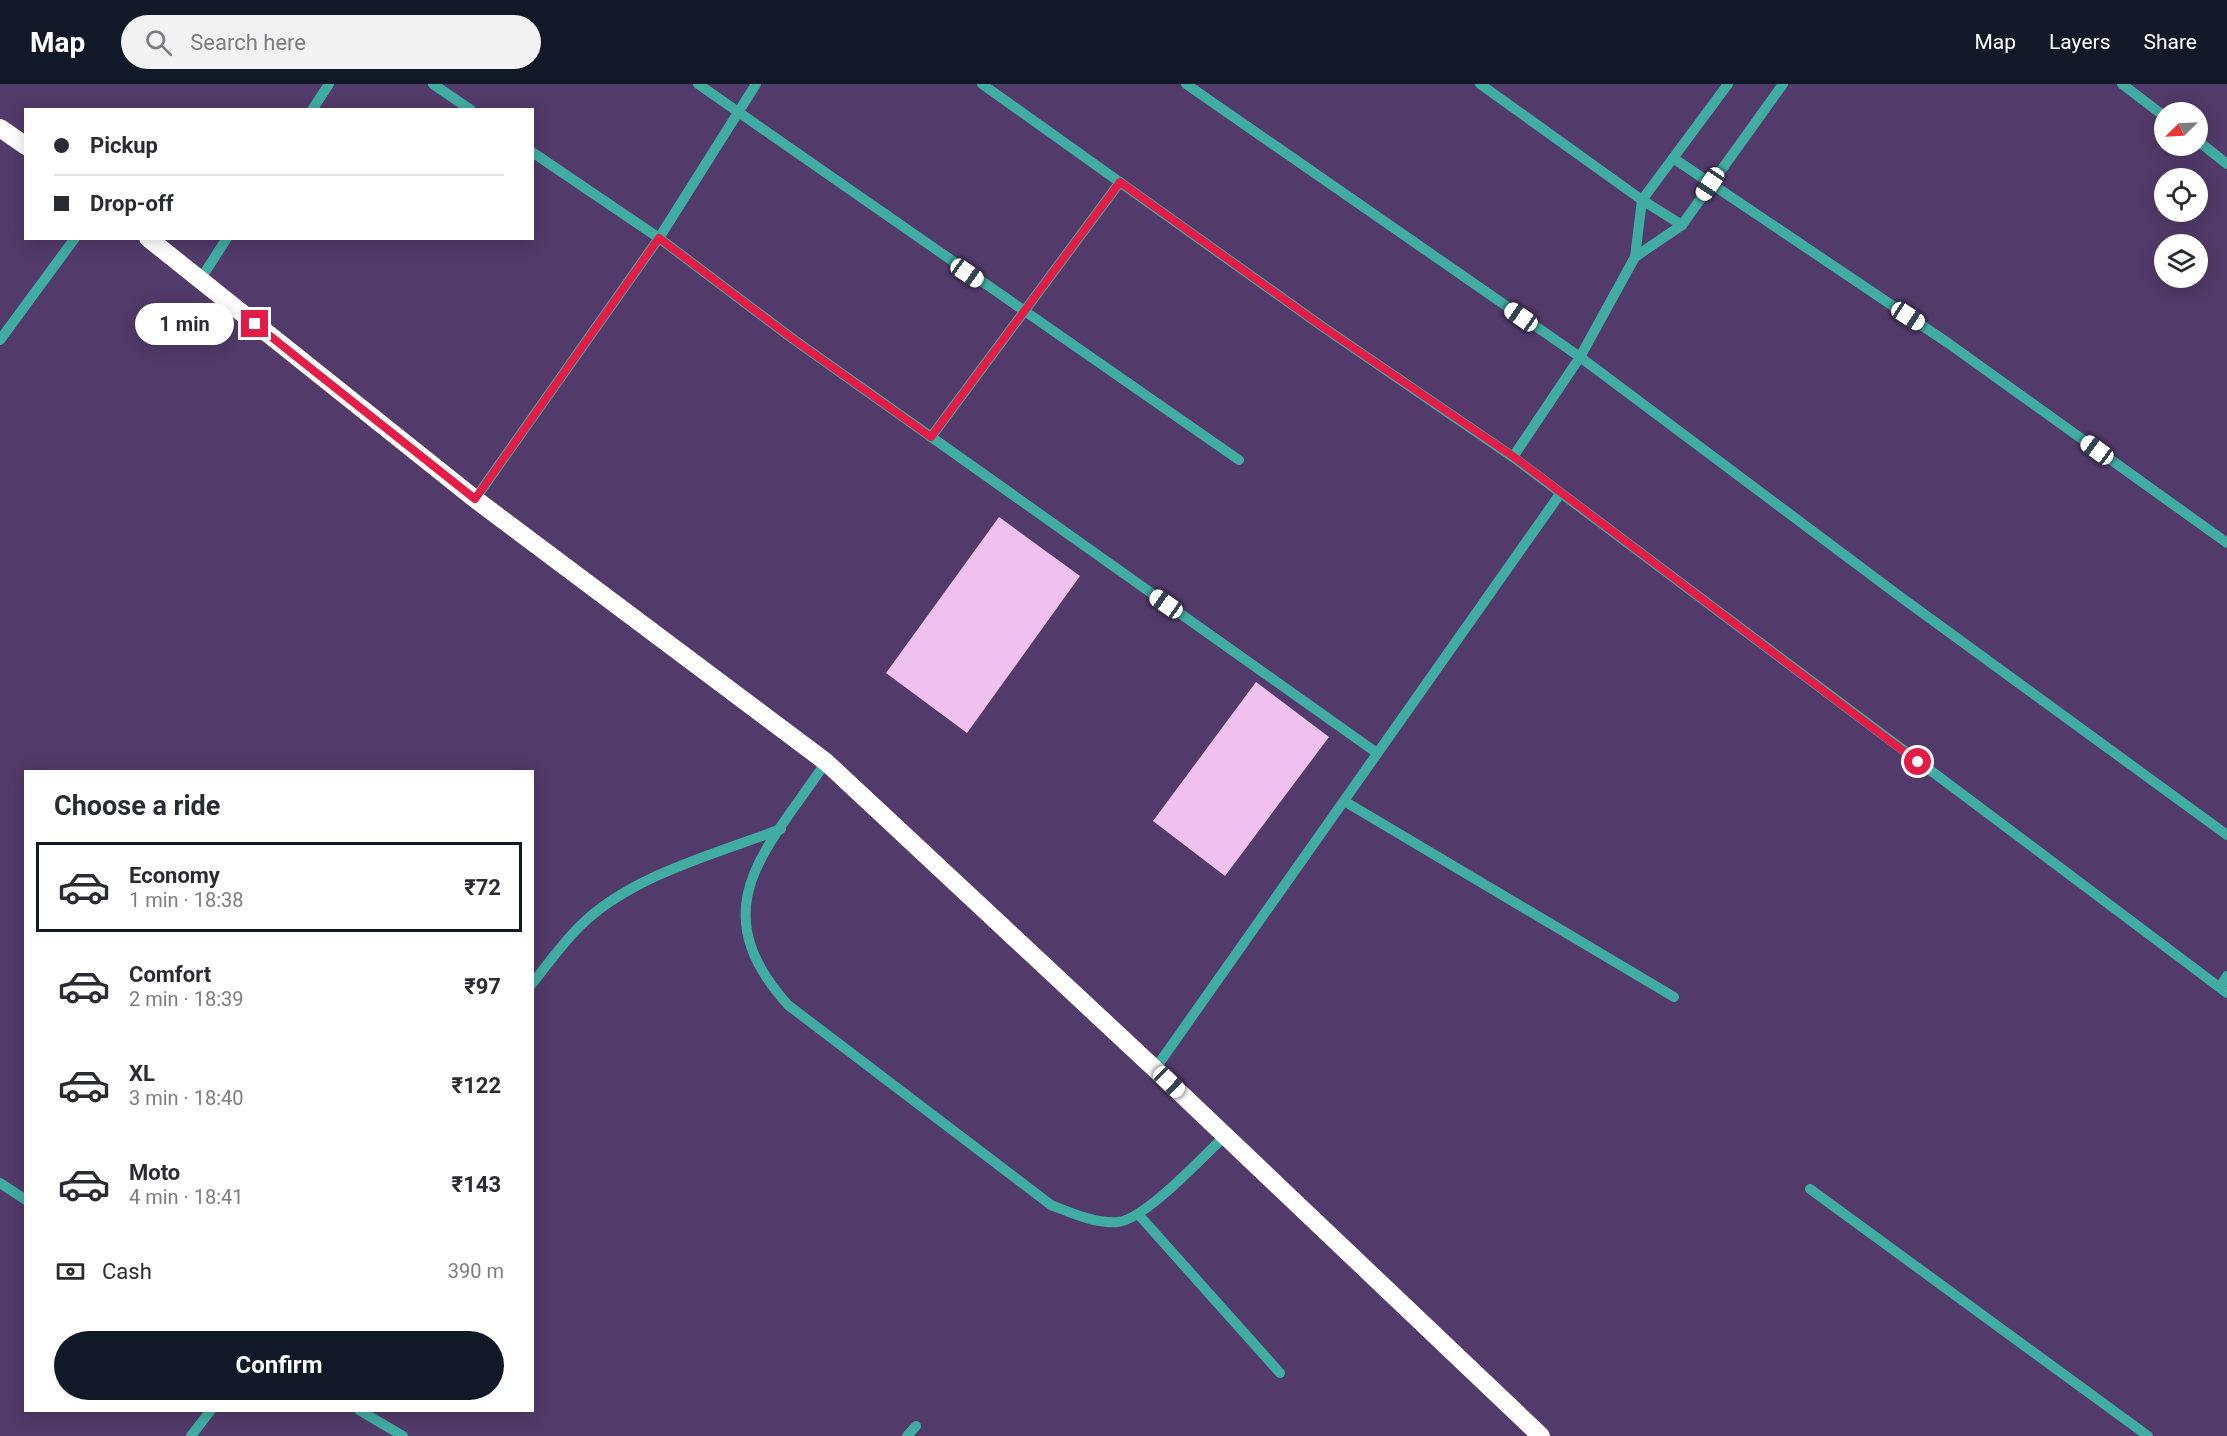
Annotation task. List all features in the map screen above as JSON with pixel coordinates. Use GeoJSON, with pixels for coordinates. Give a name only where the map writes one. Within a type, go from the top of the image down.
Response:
{"type":"FeatureCollection","features":[{"type":"Feature","properties":{"kind":"highway"},"geometry":{"type":"LineString","coordinates":[[0,128],[24,145]]}},
{"type":"Feature","properties":{"kind":"highway"},"geometry":{"type":"LineString","coordinates":[[150,240],[475,499],[826,762],[1155,1069],[1541,1436]]}},
{"type":"Feature","properties":{"kind":"street"},"geometry":{"type":"LineString","coordinates":[[313,108],[329,84]]}},
{"type":"Feature","properties":{"kind":"street"},"geometry":{"type":"LineString","coordinates":[[433,84],[468,108]]}},
{"type":"Feature","properties":{"kind":"street"},"geometry":{"type":"LineString","coordinates":[[698,84],[1239,460]]}},
{"type":"Feature","properties":{"kind":"street"},"geometry":{"type":"LineString","coordinates":[[475,499],[659,238],[756,84]]}},
{"type":"Feature","properties":{"kind":"street"},"geometry":{"type":"LineString","coordinates":[[982,84],[1323,327],[1514,457],[1560,494],[2223,990],[2227,976]]}},
{"type":"Feature","properties":{"kind":"street"},"geometry":{"type":"LineString","coordinates":[[1186,84],[1580,357],[1898,595],[2227,834]]}},
{"type":"Feature","properties":{"kind":"street"},"geometry":{"type":"LineString","coordinates":[[1480,84],[1642,200],[1682,225]]}},
{"type":"Feature","properties":{"kind":"street"},"geometry":{"type":"LineString","coordinates":[[1514,457],[1580,357],[1635,257],[1642,200],[1728,84]]}},
{"type":"Feature","properties":{"kind":"street"},"geometry":{"type":"LineString","coordinates":[[1635,257],[1682,225],[1783,84]]}},
{"type":"Feature","properties":{"kind":"street"},"geometry":{"type":"LineString","coordinates":[[2122,84],[2154,108]]}},
{"type":"Feature","properties":{"kind":"street"},"geometry":{"type":"LineString","coordinates":[[2208,149],[2227,164]]}},
{"type":"Feature","properties":{"kind":"street"},"geometry":{"type":"LineString","coordinates":[[534,153],[659,238],[793,339],[1377,753]]}},
{"type":"Feature","properties":{"kind":"street"},"geometry":{"type":"LineString","coordinates":[[1672,158],[1948,343],[2227,543]]}},
{"type":"Feature","properties":{"kind":"street"},"geometry":{"type":"LineString","coordinates":[[931,437],[1120,182]]}},
{"type":"Feature","properties":{"kind":"street"},"geometry":{"type":"LineString","coordinates":[[0,340],[74,240]]}},
{"type":"Feature","properties":{"kind":"street"},"geometry":{"type":"LineString","coordinates":[[200,280],[226,240]]}},
{"type":"Feature","properties":{"kind":"street"},"geometry":{"type":"LineString","coordinates":[[1155,1069],[1560,494]]}},
{"type":"Feature","properties":{"kind":"street"},"geometry":{"type":"LineString","coordinates":[[826,762],[753,870],[744,905],[750,945],[768,982],[788,1005],[1051,1205],[1095,1221],[1119,1222],[1138,1214],[1225,1136]]}},
{"type":"Feature","properties":{"kind":"street"},"geometry":{"type":"LineString","coordinates":[[1344,801],[1674,997]]}},
{"type":"Feature","properties":{"kind":"street"},"geometry":{"type":"LineString","coordinates":[[534,982],[579,926],[609,902],[645,881],[781,829]]}},
{"type":"Feature","properties":{"kind":"street"},"geometry":{"type":"LineString","coordinates":[[0,1184],[24,1199]]}},
{"type":"Feature","properties":{"kind":"street"},"geometry":{"type":"LineString","coordinates":[[1810,1189],[2148,1436]]}},
{"type":"Feature","properties":{"kind":"street"},"geometry":{"type":"LineString","coordinates":[[1138,1214],[1280,1373]]}},
{"type":"Feature","properties":{"kind":"street"},"geometry":{"type":"LineString","coordinates":[[191,1436],[209,1412]]}},
{"type":"Feature","properties":{"kind":"street"},"geometry":{"type":"LineString","coordinates":[[361,1412],[403,1436]]}},
{"type":"Feature","properties":{"kind":"street"},"geometry":{"type":"LineString","coordinates":[[907,1436],[916,1426]]}},
{"type":"Feature","properties":{"kind":"building"},"geometry":{"type":"Polygon","coordinates":[[[999,517],[1080,576],[967,733],[886,673],[999,517]]]}},
{"type":"Feature","properties":{"kind":"building"},"geometry":{"type":"Polygon","coordinates":[[[1256,682],[1329,737],[1225,876],[1153,821],[1256,682]]]}},
{"type":"Feature","properties":{"kind":"route"},"geometry":{"type":"LineString","coordinates":[[255,324],[475,499],[659,238],[793,339],[931,437],[1120,182],[1323,327],[1514,457],[1560,494],[1918,762]]}}]}
